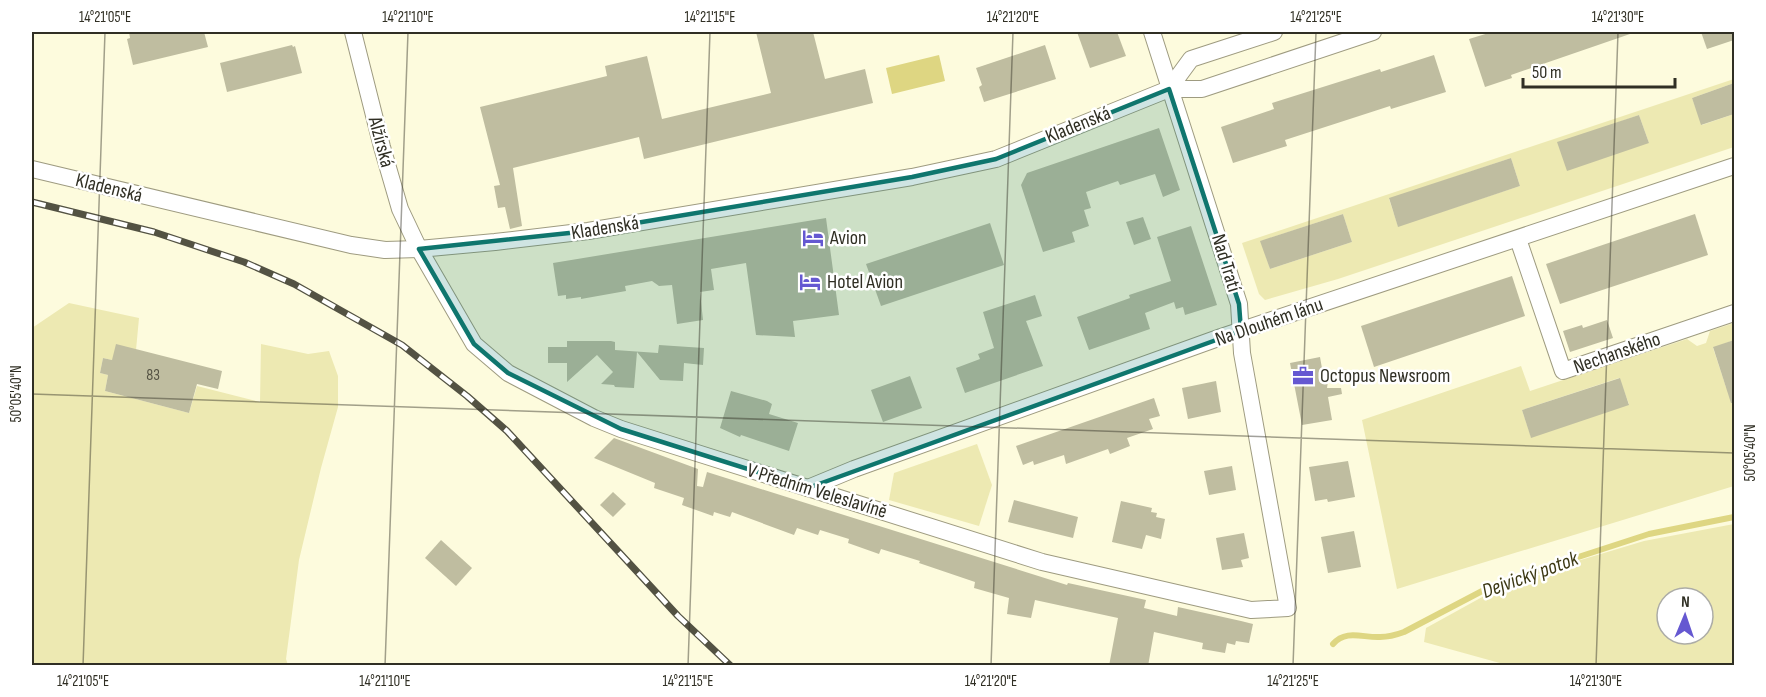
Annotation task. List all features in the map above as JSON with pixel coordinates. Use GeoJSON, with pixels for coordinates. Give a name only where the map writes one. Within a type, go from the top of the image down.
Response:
{"type":"FeatureCollection","features":[{"type":"Feature","properties":{"kind":"street","name":"Alžírská"},"geometry":{"type":"LineString","coordinates":[[353,32],[397,201],[419,249]]}},
{"type":"Feature","properties":{"kind":"street","name":"Nad Tratí"},"geometry":{"type":"LineString","coordinates":[[1152,32],[1239,304],[1242,353],[1287,608]]}},
{"type":"Feature","properties":{"kind":"street"},"geometry":{"type":"LineString","coordinates":[[1169,89],[1191,59],[1274,32]]}},
{"type":"Feature","properties":{"kind":"street","name":"Kladenská"},"geometry":{"type":"LineString","coordinates":[[32,169],[351,245],[385,249],[419,249],[588,231],[912,177],[996,159],[1169,89],[1202,89],[1373,32]]}},
{"type":"Feature","properties":{"kind":"street","name":"Na Dlouhém lánu"},"geometry":{"type":"LineString","coordinates":[[808,488],[876,461],[1241,331],[1734,166]]}},
{"type":"Feature","properties":{"kind":"street","name":"Nechanského"},"geometry":{"type":"LineString","coordinates":[[1518,239],[1563,371],[1734,313]]}},
{"type":"Feature","properties":{"kind":"street","name":"V Předním Veleslavíně"},"geometry":{"type":"LineString","coordinates":[[419,249],[474,344],[508,373],[594,418],[621,429],[1042,562],[1251,610],[1287,608]]}},
{"type":"Feature","properties":{"kind":"highlighted area"},"geometry":{"type":"Polygon","coordinates":[[[1169,89],[1239,304],[1241,331],[808,488],[621,429],[508,373],[474,344],[419,249],[588,231],[912,177],[996,159],[1169,89]]]}},
{"type":"Feature","properties":{"kind":"shaded area"},"geometry":{"type":"Polygon","coordinates":[[[939,55],[945,81],[892,94],[886,68],[939,55]]]}},
{"type":"Feature","properties":{"kind":"shaded area"},"geometry":{"type":"Polygon","coordinates":[[[1734,79],[1734,83],[1692,98],[1702,125],[1734,114],[1734,147],[1338,279],[1265,300],[1259,294],[1242,243],[1734,79]],[[1639,115],[1616,123],[1649,143],[1639,115]],[[1511,158],[1389,199],[1398,226],[1520,186],[1511,158]],[[1343,214],[1261,241],[1270,269],[1352,242],[1343,214]]]}},
{"type":"Feature","properties":{"kind":"shaded area"},"geometry":{"type":"Polygon","coordinates":[[[69,303],[139,318],[136,350],[112,360],[103,358],[100,373],[108,375],[105,391],[189,413],[197,386],[260,402],[261,344],[308,354],[329,351],[338,376],[338,407],[299,560],[286,659],[288,665],[32,666],[32,328],[69,303]]]}},
{"type":"Feature","properties":{"kind":"shaded area"},"geometry":{"type":"Polygon","coordinates":[[[1734,323],[1734,340],[1713,348],[1726,387],[1734,384],[1734,486],[1397,589],[1362,420],[1521,366],[1530,391],[1687,339],[1697,346],[1706,343],[1710,331],[1734,323]],[[1619,378],[1522,410],[1531,437],[1629,404],[1619,378]]]}},
{"type":"Feature","properties":{"kind":"shaded area"},"geometry":{"type":"Polygon","coordinates":[[[977,444],[992,485],[979,526],[889,500],[894,473],[977,444]]]}},
{"type":"Feature","properties":{"kind":"shaded area"},"geometry":{"type":"Polygon","coordinates":[[[1734,524],[1734,665],[1507,665],[1424,642],[1426,628],[1484,596],[1564,565],[1644,541],[1734,524]]]}},
{"type":"Feature","properties":{"kind":"building"},"geometry":{"type":"Polygon","coordinates":[[[129,32],[204,32],[208,47],[133,65],[127,39],[130,38],[129,32]]]}},
{"type":"Feature","properties":{"kind":"building"},"geometry":{"type":"Polygon","coordinates":[[[756,32],[813,32],[825,79],[865,69],[873,103],[644,159],[639,137],[513,168],[522,226],[510,229],[505,207],[498,208],[494,186],[500,185],[480,107],[607,76],[605,66],[647,56],[662,119],[771,93],[756,32]]]}},
{"type":"Feature","properties":{"kind":"building"},"geometry":{"type":"Polygon","coordinates":[[[1077,32],[1117,32],[1126,56],[1090,68],[1077,32]]]}},
{"type":"Feature","properties":{"kind":"building"},"geometry":{"type":"Polygon","coordinates":[[[1492,32],[1630,32],[1630,34],[1511,75],[1512,78],[1485,87],[1469,39],[1492,32]]]}},
{"type":"Feature","properties":{"kind":"building"},"geometry":{"type":"Polygon","coordinates":[[[1701,32],[1734,32],[1734,40],[1707,49],[1701,32]]]}},
{"type":"Feature","properties":{"kind":"building"},"geometry":{"type":"Polygon","coordinates":[[[1045,45],[1056,79],[984,102],[979,87],[982,85],[976,68],[1045,45]]]}},
{"type":"Feature","properties":{"kind":"building"},"geometry":{"type":"Polygon","coordinates":[[[295,46],[302,73],[227,92],[220,63],[295,46]]]}},
{"type":"Feature","properties":{"kind":"building"},"geometry":{"type":"Polygon","coordinates":[[[1434,55],[1446,92],[1391,109],[1390,106],[1285,140],[1287,146],[1233,163],[1221,127],[1274,109],[1272,103],[1380,69],[1381,72],[1434,55]]]}},
{"type":"Feature","properties":{"kind":"building"},"geometry":{"type":"Polygon","coordinates":[[[1734,83],[1734,114],[1701,125],[1692,98],[1734,83]]]}},
{"type":"Feature","properties":{"kind":"building"},"geometry":{"type":"Polygon","coordinates":[[[1639,115],[1649,143],[1567,171],[1557,142],[1639,115]]]}},
{"type":"Feature","properties":{"kind":"building"},"geometry":{"type":"Polygon","coordinates":[[[1159,128],[1180,190],[1163,197],[1155,174],[1120,185],[1118,181],[1086,192],[1091,208],[1084,210],[1089,226],[1072,232],[1075,242],[1043,252],[1021,185],[1027,173],[1159,128]]]}},
{"type":"Feature","properties":{"kind":"building"},"geometry":{"type":"Polygon","coordinates":[[[1511,158],[1520,186],[1398,227],[1389,198],[1511,158]]]}},
{"type":"Feature","properties":{"kind":"building"},"geometry":{"type":"Polygon","coordinates":[[[1343,214],[1352,242],[1270,269],[1260,241],[1343,214]]]}},
{"type":"Feature","properties":{"kind":"building"},"geometry":{"type":"Polygon","coordinates":[[[1695,214],[1708,255],[1560,304],[1546,264],[1695,214]]]}},
{"type":"Feature","properties":{"kind":"building"},"geometry":{"type":"Polygon","coordinates":[[[1143,217],[1151,239],[1134,245],[1126,222],[1143,217]]]}},
{"type":"Feature","properties":{"kind":"building"},"geometry":{"type":"Polygon","coordinates":[[[826,218],[839,315],[793,321],[795,337],[756,335],[746,263],[711,269],[714,290],[700,292],[703,320],[677,324],[672,285],[659,286],[652,281],[625,286],[626,291],[581,299],[581,297],[566,299],[566,295],[558,296],[553,263],[826,218]]]}},
{"type":"Feature","properties":{"kind":"building"},"geometry":{"type":"Polygon","coordinates":[[[990,223],[1004,265],[881,306],[866,264],[990,223]]]}},
{"type":"Feature","properties":{"kind":"building"},"geometry":{"type":"Polygon","coordinates":[[[1191,226],[1217,305],[1185,315],[1183,307],[1176,309],[1174,302],[1145,313],[1150,329],[1089,350],[1077,317],[1130,298],[1129,295],[1171,281],[1157,237],[1191,226]]]}},
{"type":"Feature","properties":{"kind":"building"},"geometry":{"type":"Polygon","coordinates":[[[1512,276],[1525,316],[1374,367],[1361,326],[1512,276]]]}},
{"type":"Feature","properties":{"kind":"building"},"geometry":{"type":"Polygon","coordinates":[[[1035,295],[1042,316],[1026,321],[1043,366],[965,393],[956,368],[980,359],[978,354],[994,348],[983,312],[1035,295]]]}},
{"type":"Feature","properties":{"kind":"building"},"geometry":{"type":"Polygon","coordinates":[[[1607,320],[1613,338],[1570,352],[1563,331],[1582,325],[1583,328],[1607,320]]]}},
{"type":"Feature","properties":{"kind":"building"},"geometry":{"type":"Polygon","coordinates":[[[1734,340],[1734,403],[1731,403],[1713,347],[1734,340]]]}},
{"type":"Feature","properties":{"kind":"building"},"geometry":{"type":"Polygon","coordinates":[[[567,341],[611,341],[615,342],[615,350],[658,353],[659,345],[704,348],[703,365],[684,363],[683,381],[660,380],[637,352],[634,388],[615,387],[601,384],[613,372],[597,355],[567,382],[567,363],[548,363],[548,347],[567,347],[567,341]]]}},
{"type":"Feature","properties":{"kind":"building"},"geometry":{"type":"Polygon","coordinates":[[[116,344],[222,371],[218,389],[197,384],[189,413],[105,391],[108,375],[100,373],[103,358],[112,360],[116,344]]]}},
{"type":"Feature","properties":{"kind":"building"},"geometry":{"type":"Polygon","coordinates":[[[1320,357],[1323,374],[1328,381],[1327,388],[1341,388],[1342,394],[1328,397],[1332,420],[1302,425],[1290,363],[1320,357]]]}},
{"type":"Feature","properties":{"kind":"building"},"geometry":{"type":"Polygon","coordinates":[[[910,376],[922,408],[883,422],[871,390],[910,376]]]}},
{"type":"Feature","properties":{"kind":"building"},"geometry":{"type":"Polygon","coordinates":[[[1620,378],[1629,405],[1531,438],[1522,410],[1620,378]]]}},
{"type":"Feature","properties":{"kind":"building"},"geometry":{"type":"Polygon","coordinates":[[[1216,381],[1221,412],[1188,419],[1182,388],[1216,381]]]}},
{"type":"Feature","properties":{"kind":"building"},"geometry":{"type":"Polygon","coordinates":[[[731,391],[767,401],[772,404],[769,414],[798,423],[789,451],[741,435],[740,437],[720,428],[731,391]]]}},
{"type":"Feature","properties":{"kind":"building"},"geometry":{"type":"Polygon","coordinates":[[[1154,398],[1160,416],[1149,419],[1153,429],[1127,438],[1130,446],[1110,454],[1108,449],[1066,464],[1064,455],[1034,465],[1033,461],[1023,465],[1016,446],[1154,398]]]}},
{"type":"Feature","properties":{"kind":"building"},"geometry":{"type":"Polygon","coordinates":[[[614,438],[698,469],[697,486],[703,487],[707,472],[1067,585],[1068,583],[1146,600],[1144,608],[1177,616],[1178,607],[1253,624],[1249,643],[1236,641],[1235,645],[1227,643],[1225,653],[1202,649],[1203,643],[1154,632],[1148,666],[1109,666],[1118,618],[1035,600],[1031,618],[1007,614],[1009,598],[974,588],[975,582],[919,563],[920,561],[881,549],[879,554],[848,543],[849,539],[820,530],[818,535],[797,528],[794,535],[732,512],[730,517],[714,512],[713,516],[682,505],[684,498],[654,488],[655,483],[594,458],[614,438]]]}},
{"type":"Feature","properties":{"kind":"building"},"geometry":{"type":"Polygon","coordinates":[[[1348,461],[1355,497],[1328,502],[1327,499],[1315,501],[1309,467],[1348,461]]]}},
{"type":"Feature","properties":{"kind":"building"},"geometry":{"type":"Polygon","coordinates":[[[1232,466],[1236,490],[1209,495],[1204,471],[1232,466]]]}},
{"type":"Feature","properties":{"kind":"building"},"geometry":{"type":"Polygon","coordinates":[[[613,492],[626,504],[613,517],[600,505],[613,492]]]}},
{"type":"Feature","properties":{"kind":"building"},"geometry":{"type":"Polygon","coordinates":[[[1014,500],[1078,517],[1073,538],[1008,522],[1014,500]]]}},
{"type":"Feature","properties":{"kind":"building"},"geometry":{"type":"Polygon","coordinates":[[[1121,501],[1152,508],[1151,512],[1157,513],[1156,517],[1165,519],[1161,539],[1146,535],[1142,549],[1112,542],[1121,501]]]}},
{"type":"Feature","properties":{"kind":"building"},"geometry":{"type":"Polygon","coordinates":[[[1354,531],[1361,567],[1328,573],[1321,537],[1354,531]]]}},
{"type":"Feature","properties":{"kind":"building"},"geometry":{"type":"Polygon","coordinates":[[[1244,533],[1249,558],[1241,560],[1243,567],[1222,570],[1216,538],[1244,533]]]}},
{"type":"Feature","properties":{"kind":"building"},"geometry":{"type":"Polygon","coordinates":[[[441,540],[472,568],[456,586],[425,558],[441,540]]]}},
{"type":"Feature","properties":{"kind":"waterway","name":"Dejvický potok"},"geometry":{"type":"LineString","coordinates":[[1333,644],[1338,639],[1349,635],[1380,637],[1398,634],[1484,590],[1566,561],[1649,534],[1734,517]]}},
{"type":"Feature","properties":{"kind":"railway"},"geometry":{"type":"LineString","coordinates":[[32,202],[154,232],[244,262],[294,284],[402,345],[507,431],[678,616],[731,666]]}},
{"type":"Feature","properties":{"kind":"place","name":"Avion"},"geometry":{"type":"Point","coordinates":[813,238]}},
{"type":"Feature","properties":{"kind":"place","name":"Hotel Avion"},"geometry":{"type":"Point","coordinates":[810,282]}},
{"type":"Feature","properties":{"kind":"place","name":"Octopus Newsroom"},"geometry":{"type":"Point","coordinates":[1303,376]}}]}
